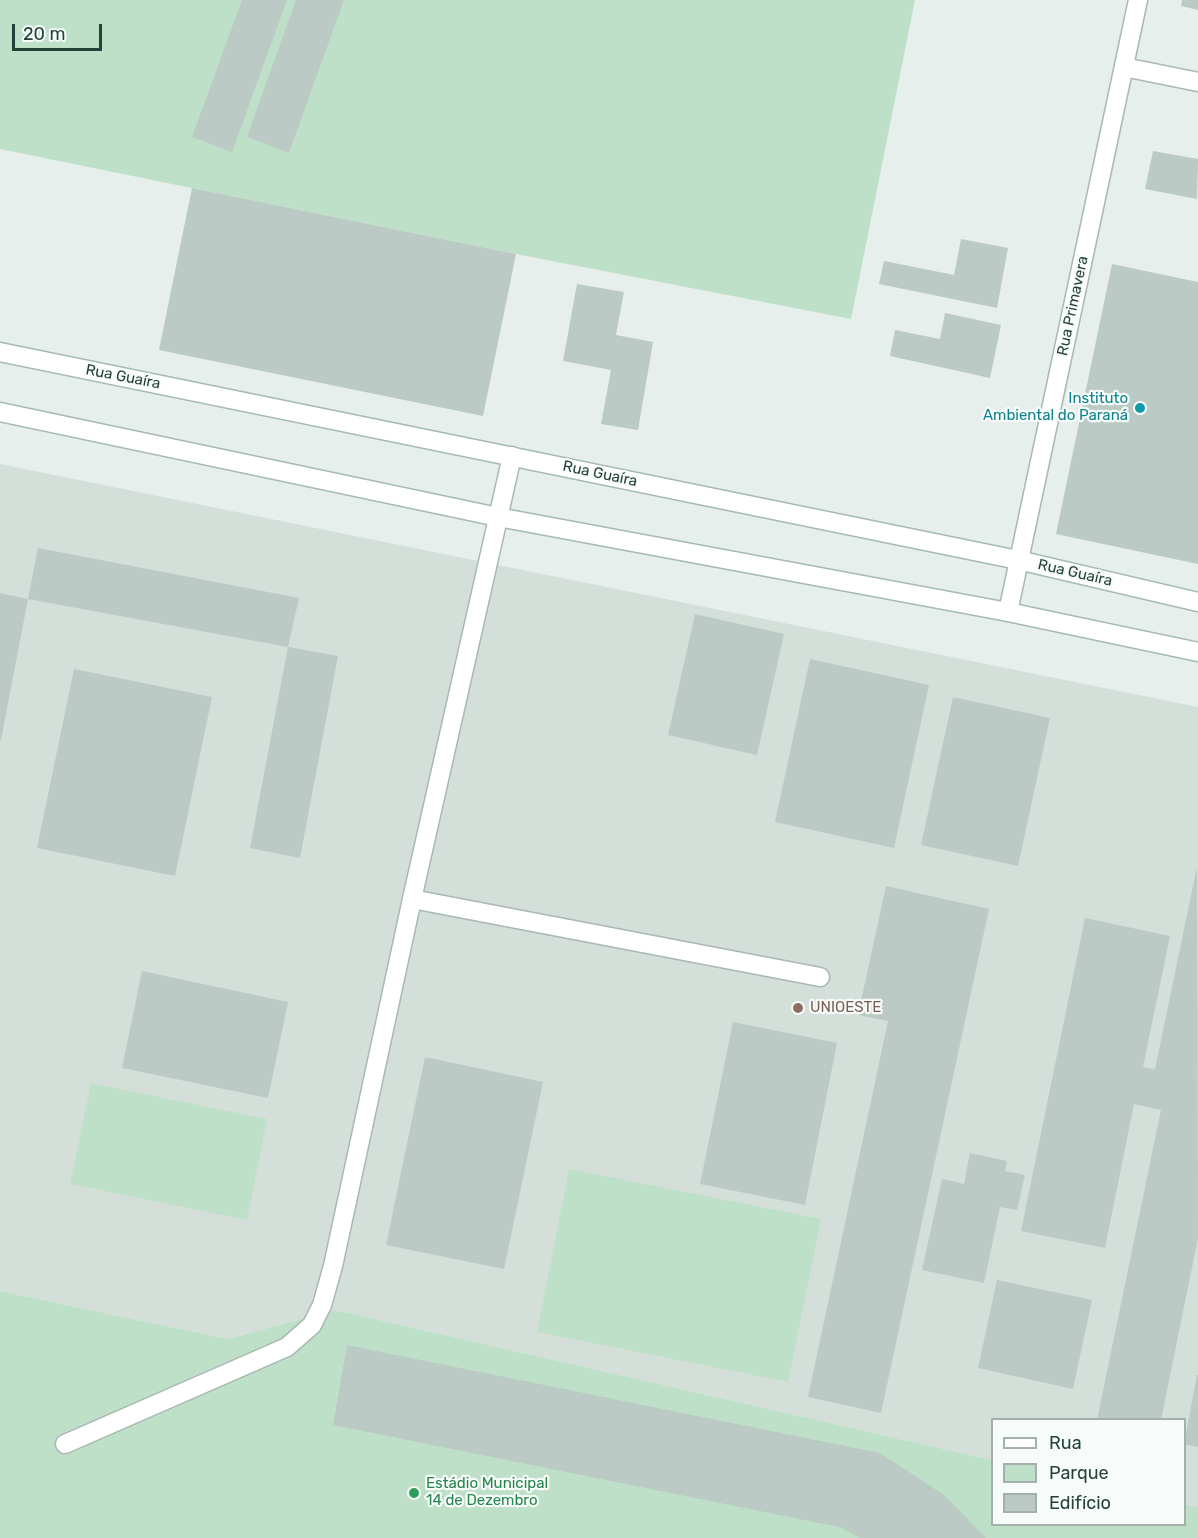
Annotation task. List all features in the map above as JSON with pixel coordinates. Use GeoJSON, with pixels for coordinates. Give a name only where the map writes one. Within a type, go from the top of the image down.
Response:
{"type":"FeatureCollection","features":[{"type":"Feature","properties":{"kind":"street","name":"Rua Primavera"},"geometry":{"type":"LineString","coordinates":[[1008,612],[1138,0]]}},
{"type":"Feature","properties":{"kind":"street"},"geometry":{"type":"LineString","coordinates":[[1124,67],[1198,82]]}},
{"type":"Feature","properties":{"kind":"street","name":"Rua Guaíra"},"geometry":{"type":"LineString","coordinates":[[0,352],[1018,560],[1198,602]]}},
{"type":"Feature","properties":{"kind":"street"},"geometry":{"type":"LineString","coordinates":[[0,412],[498,516],[1008,612],[1198,652]]}},
{"type":"Feature","properties":{"kind":"street"},"geometry":{"type":"LineString","coordinates":[[65,1444],[287,1347],[312,1325],[322,1305],[333,1266],[412,899],[512,456]]}},
{"type":"Feature","properties":{"kind":"street"},"geometry":{"type":"LineString","coordinates":[[412,899],[820,977]]}},
{"type":"Feature","properties":{"kind":"shaded area","name":"UNIOESTE"},"geometry":{"type":"Polygon","coordinates":[[[0,464],[1198,707],[1198,1507],[1186,1504],[1186,1418],[991,1418],[991,1460],[335,1310],[228,1339],[0,1291],[0,464]]]}},
{"type":"Feature","properties":{"kind":"green space"},"geometry":{"type":"Polygon","coordinates":[[[0,0],[915,0],[851,319],[516,254],[0,149],[0,0]]]}},
{"type":"Feature","properties":{"kind":"green space"},"geometry":{"type":"Polygon","coordinates":[[[91,1083],[267,1119],[247,1220],[70,1184],[91,1083]]]}},
{"type":"Feature","properties":{"kind":"green space"},"geometry":{"type":"Polygon","coordinates":[[[569,1169],[821,1219],[788,1382],[537,1332],[569,1169]]]}},
{"type":"Feature","properties":{"kind":"green space"},"geometry":{"type":"Polygon","coordinates":[[[0,1291],[228,1339],[335,1310],[991,1460],[991,1526],[1186,1526],[1186,1504],[1198,1507],[1198,1538],[0,1538],[0,1291]]]}},
{"type":"Feature","properties":{"kind":"building"},"geometry":{"type":"Polygon","coordinates":[[[242,0],[287,0],[232,152],[192,137],[242,0]]]}},
{"type":"Feature","properties":{"kind":"building"},"geometry":{"type":"Polygon","coordinates":[[[296,0],[344,0],[289,153],[247,137],[296,0]]]}},
{"type":"Feature","properties":{"kind":"building"},"geometry":{"type":"Polygon","coordinates":[[[1182,0],[1198,0],[1198,10],[1181,6],[1182,0]]]}},
{"type":"Feature","properties":{"kind":"building"},"geometry":{"type":"Polygon","coordinates":[[[1153,151],[1198,159],[1197,199],[1145,189],[1153,151]]]}},
{"type":"Feature","properties":{"kind":"building"},"geometry":{"type":"Polygon","coordinates":[[[192,188],[516,254],[483,416],[159,350],[192,188]]]}},
{"type":"Feature","properties":{"kind":"building"},"geometry":{"type":"Polygon","coordinates":[[[961,239],[1008,248],[997,308],[879,284],[884,261],[954,275],[961,239]]]}},
{"type":"Feature","properties":{"kind":"building","name":"Instituto Ambiental do Paraná"},"geometry":{"type":"Polygon","coordinates":[[[1112,264],[1198,282],[1198,564],[1056,534],[1112,264]]]}},
{"type":"Feature","properties":{"kind":"building"},"geometry":{"type":"Polygon","coordinates":[[[577,284],[624,292],[616,335],[653,342],[638,430],[601,424],[611,370],[563,361],[577,284]]]}},
{"type":"Feature","properties":{"kind":"building"},"geometry":{"type":"Polygon","coordinates":[[[945,313],[1001,325],[990,378],[890,356],[895,330],[940,339],[945,313]]]}},
{"type":"Feature","properties":{"kind":"building"},"geometry":{"type":"Polygon","coordinates":[[[38,548],[299,598],[288,647],[28,599],[38,548]]]}},
{"type":"Feature","properties":{"kind":"building"},"geometry":{"type":"Polygon","coordinates":[[[0,593],[28,599],[1,740],[0,740],[0,593]]]}},
{"type":"Feature","properties":{"kind":"building"},"geometry":{"type":"Polygon","coordinates":[[[695,614],[784,634],[757,755],[668,735],[695,614]]]}},
{"type":"Feature","properties":{"kind":"building"},"geometry":{"type":"Polygon","coordinates":[[[288,647],[338,656],[300,858],[250,848],[288,647]]]}},
{"type":"Feature","properties":{"kind":"building"},"geometry":{"type":"Polygon","coordinates":[[[810,659],[929,685],[894,848],[775,822],[810,659]]]}},
{"type":"Feature","properties":{"kind":"building"},"geometry":{"type":"Polygon","coordinates":[[[74,669],[212,697],[175,876],[37,848],[74,669]]]}},
{"type":"Feature","properties":{"kind":"building"},"geometry":{"type":"Polygon","coordinates":[[[953,697],[1050,718],[1018,866],[921,845],[953,697]]]}},
{"type":"Feature","properties":{"kind":"building"},"geometry":{"type":"Polygon","coordinates":[[[1197,867],[1198,1238],[1161,1418],[1097,1418],[1161,1110],[1134,1104],[1105,1248],[1021,1231],[1085,918],[1170,936],[1143,1067],[1155,1069],[1197,867]]]}},
{"type":"Feature","properties":{"kind":"building"},"geometry":{"type":"Polygon","coordinates":[[[886,886],[989,909],[881,1413],[808,1397],[888,1021],[858,1015],[886,886]]]}},
{"type":"Feature","properties":{"kind":"building"},"geometry":{"type":"Polygon","coordinates":[[[142,971],[288,1002],[268,1098],[122,1068],[142,971]]]}},
{"type":"Feature","properties":{"kind":"building"},"geometry":{"type":"Polygon","coordinates":[[[733,1022],[837,1043],[805,1205],[700,1184],[733,1022]]]}},
{"type":"Feature","properties":{"kind":"building"},"geometry":{"type":"Polygon","coordinates":[[[425,1057],[543,1082],[504,1269],[386,1245],[425,1057]]]}},
{"type":"Feature","properties":{"kind":"building"},"geometry":{"type":"Polygon","coordinates":[[[970,1153],[1007,1161],[1005,1171],[1025,1175],[1017,1210],[1000,1207],[984,1283],[922,1270],[942,1179],[964,1184],[970,1153]]]}},
{"type":"Feature","properties":{"kind":"building"},"geometry":{"type":"Polygon","coordinates":[[[997,1280],[1092,1300],[1073,1389],[978,1368],[997,1280]]]}},
{"type":"Feature","properties":{"kind":"building"},"geometry":{"type":"Polygon","coordinates":[[[347,1345],[880,1453],[944,1495],[986,1538],[860,1538],[839,1527],[333,1425],[347,1345]]]}},
{"type":"Feature","properties":{"kind":"building"},"geometry":{"type":"Polygon","coordinates":[[[1198,1375],[1198,1447],[1186,1444],[1186,1433],[1198,1375]]]}},
{"type":"Feature","properties":{"kind":"place","name":"Instituto Ambiental do Paraná"},"geometry":{"type":"Point","coordinates":[1140,408]}},
{"type":"Feature","properties":{"kind":"place","name":"UNIOESTE"},"geometry":{"type":"Point","coordinates":[798,1008]}},
{"type":"Feature","properties":{"kind":"place","name":"Estádio Municipal 14 de Dezembro"},"geometry":{"type":"Point","coordinates":[414,1493]}}]}
